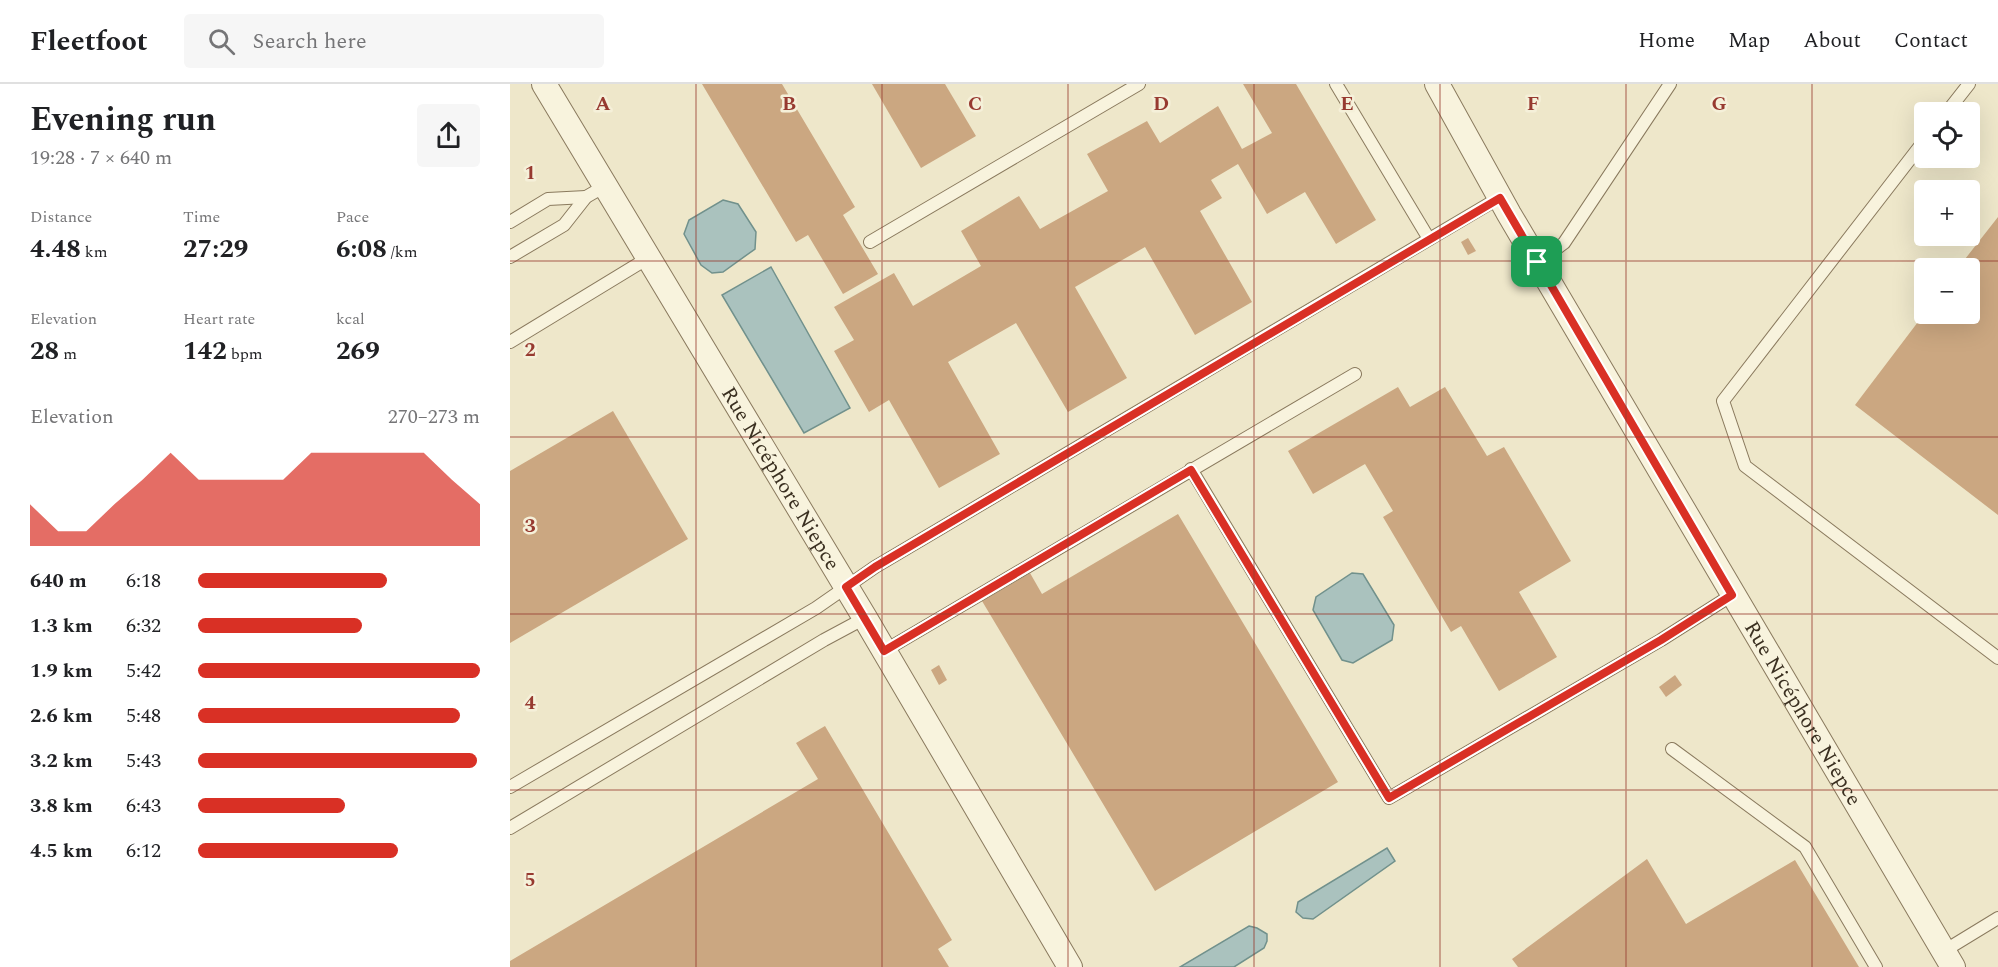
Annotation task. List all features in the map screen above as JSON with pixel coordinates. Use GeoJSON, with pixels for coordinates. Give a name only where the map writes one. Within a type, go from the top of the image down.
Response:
{"type":"FeatureCollection","features":[{"type":"Feature","properties":{"kind":"street","name":"Rue Nicéphore Niepce"},"geometry":{"type":"LineString","coordinates":[[544,84],[595,192],[648,258],[865,618],[1070,967]]}},
{"type":"Feature","properties":{"kind":"street","name":"Rue Nicéphore Niepce"},"geometry":{"type":"LineString","coordinates":[[1437,84],[1537,262],[1949,959]]}},
{"type":"Feature","properties":{"kind":"lane"},"geometry":{"type":"LineString","coordinates":[[870,242],[1139,84]]}},
{"type":"Feature","properties":{"kind":"lane"},"geometry":{"type":"LineString","coordinates":[[1336,84],[1429,239]]}},
{"type":"Feature","properties":{"kind":"lane"},"geometry":{"type":"LineString","coordinates":[[1537,262],[1564,243],[1670,84]]}},
{"type":"Feature","properties":{"kind":"lane"},"geometry":{"type":"LineString","coordinates":[[1955,102],[1969,84]]}},
{"type":"Feature","properties":{"kind":"lane"},"geometry":{"type":"LineString","coordinates":[[1914,154],[1724,401],[1745,466],[1998,658]]}},
{"type":"Feature","properties":{"kind":"lane"},"geometry":{"type":"LineString","coordinates":[[510,222],[548,199],[595,192]]}},
{"type":"Feature","properties":{"kind":"lane"},"geometry":{"type":"LineString","coordinates":[[510,257],[564,225],[595,192]]}},
{"type":"Feature","properties":{"kind":"lane"},"geometry":{"type":"LineString","coordinates":[[510,787],[816,608],[885,561],[1500,198]]}},
{"type":"Feature","properties":{"kind":"lane"},"geometry":{"type":"LineString","coordinates":[[510,342],[648,258]]}},
{"type":"Feature","properties":{"kind":"lane"},"geometry":{"type":"LineString","coordinates":[[884,651],[1355,374]]}},
{"type":"Feature","properties":{"kind":"lane"},"geometry":{"type":"LineString","coordinates":[[1191,470],[1389,798],[1661,640],[1732,595]]}},
{"type":"Feature","properties":{"kind":"lane"},"geometry":{"type":"LineString","coordinates":[[510,828],[824,640],[865,618]]}},
{"type":"Feature","properties":{"kind":"lane"},"geometry":{"type":"LineString","coordinates":[[1672,749],[1805,848],[1876,967]]}},
{"type":"Feature","properties":{"kind":"lane"},"geometry":{"type":"LineString","coordinates":[[1949,959],[1998,918]]}},
{"type":"Feature","properties":{"kind":"water"},"geometry":{"type":"Polygon","coordinates":[[[723,200],[738,204],[756,232],[755,249],[723,272],[712,273],[701,265],[684,234],[689,220],[723,200]]]}},
{"type":"Feature","properties":{"kind":"water"},"geometry":{"type":"Polygon","coordinates":[[[771,267],[850,408],[804,433],[722,295],[771,267]]]}},
{"type":"Feature","properties":{"kind":"water"},"geometry":{"type":"Polygon","coordinates":[[[1352,573],[1363,574],[1394,625],[1392,640],[1353,663],[1342,660],[1313,610],[1316,597],[1352,573]]]}},
{"type":"Feature","properties":{"kind":"water"},"geometry":{"type":"Polygon","coordinates":[[[1387,848],[1395,861],[1313,919],[1303,918],[1296,912],[1298,902],[1387,848]]]}},
{"type":"Feature","properties":{"kind":"water"},"geometry":{"type":"Polygon","coordinates":[[[1249,926],[1267,934],[1267,941],[1264,948],[1234,967],[1180,967],[1249,926]]]}},
{"type":"Feature","properties":{"kind":"building"},"geometry":{"type":"Polygon","coordinates":[[[702,84],[782,84],[855,207],[843,215],[878,274],[843,294],[808,235],[796,242],[702,84]]]}},
{"type":"Feature","properties":{"kind":"building"},"geometry":{"type":"Polygon","coordinates":[[[872,84],[945,84],[976,136],[921,168],[872,84]]]}},
{"type":"Feature","properties":{"kind":"building"},"geometry":{"type":"Polygon","coordinates":[[[1243,84],[1296,84],[1376,220],[1336,244],[1305,192],[1267,214],[1238,164],[1211,180],[1222,198],[1200,211],[1252,302],[1195,335],[1145,247],[1075,287],[1127,378],[1068,412],[1016,323],[948,362],[1000,454],[939,488],[889,400],[869,412],[834,351],[854,340],[834,307],[894,273],[913,306],[981,266],[961,231],[1019,196],[1040,229],[1108,191],[1087,154],[1147,121],[1160,143],[1218,106],[1242,149],[1272,133],[1243,84]]]}},
{"type":"Feature","properties":{"kind":"building"},"geometry":{"type":"Polygon","coordinates":[[[1998,217],[1998,515],[1855,405],[1916,324],[1980,324],[1980,258],[1966,258],[1975,246],[1980,246],[1980,240],[1998,217]]]}},
{"type":"Feature","properties":{"kind":"building"},"geometry":{"type":"Polygon","coordinates":[[[1468,238],[1476,251],[1468,255],[1461,242],[1468,238]]]}},
{"type":"Feature","properties":{"kind":"building"},"geometry":{"type":"Polygon","coordinates":[[[1398,387],[1410,407],[1445,387],[1487,456],[1504,447],[1571,561],[1519,592],[1557,657],[1499,691],[1461,626],[1451,632],[1383,517],[1393,511],[1365,464],[1313,494],[1288,451],[1398,387]]]}},
{"type":"Feature","properties":{"kind":"building"},"geometry":{"type":"Polygon","coordinates":[[[613,411],[688,539],[510,643],[510,471],[613,411]]]}},
{"type":"Feature","properties":{"kind":"building"},"geometry":{"type":"Polygon","coordinates":[[[1178,514],[1338,782],[1155,891],[982,601],[1030,573],[1042,594],[1178,514]]]}},
{"type":"Feature","properties":{"kind":"building"},"geometry":{"type":"Polygon","coordinates":[[[939,665],[947,680],[939,685],[931,670],[939,665]]]}},
{"type":"Feature","properties":{"kind":"building"},"geometry":{"type":"Polygon","coordinates":[[[1675,675],[1682,685],[1666,697],[1659,687],[1675,675]]]}},
{"type":"Feature","properties":{"kind":"building"},"geometry":{"type":"Polygon","coordinates":[[[825,726],[952,940],[938,949],[949,967],[510,967],[510,961],[818,779],[796,743],[825,726]]]}},
{"type":"Feature","properties":{"kind":"building"},"geometry":{"type":"Polygon","coordinates":[[[1647,859],[1686,924],[1795,860],[1859,967],[1518,967],[1512,959],[1647,859]]]}},
{"type":"Feature","properties":{"kind":"route"},"geometry":{"type":"LineString","coordinates":[[1500,198],[1537,262],[1732,595],[1661,640],[1389,798],[1191,470],[884,651],[846,587],[875,567],[1500,198]]}}]}
